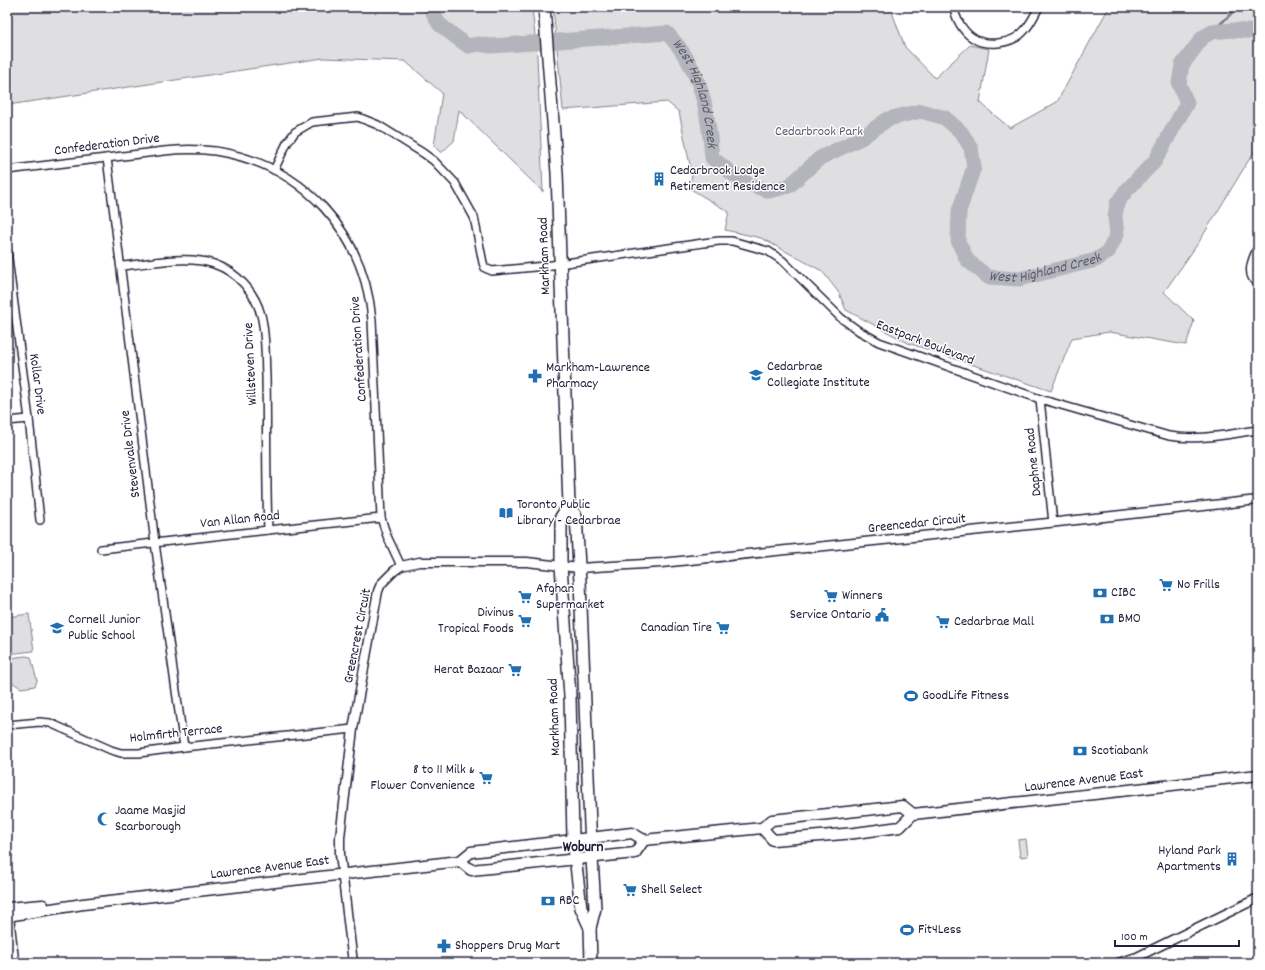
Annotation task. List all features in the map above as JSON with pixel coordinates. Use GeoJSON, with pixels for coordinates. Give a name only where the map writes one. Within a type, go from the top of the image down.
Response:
{"type":"FeatureCollection","features":[{"type":"Feature","properties":{"kind":"main road","name":"Markham Road"},"geometry":{"type":"LineString","coordinates":[[544,7],[557,173],[569,505],[576,516],[579,568],[595,908],[590,928],[591,963]]}},
{"type":"Feature","properties":{"kind":"main road","name":"Markham Road"},"geometry":{"type":"LineString","coordinates":[[569,505],[562,517],[561,566],[570,696],[573,839],[581,908],[590,928]]}},
{"type":"Feature","properties":{"kind":"main road","name":"Lawrence Avenue East"},"geometry":{"type":"LineString","coordinates":[[8,912],[460,861],[471,852],[573,839],[632,833],[644,840],[762,828],[772,820],[903,806],[913,814],[1258,775]]}},
{"type":"Feature","properties":{"kind":"main road"},"geometry":{"type":"LineString","coordinates":[[762,828],[773,840],[855,833],[900,827],[913,814]]}},
{"type":"Feature","properties":{"kind":"main road"},"geometry":{"type":"LineString","coordinates":[[460,861],[471,870],[593,858],[636,853],[644,840]]}},
{"type":"Feature","properties":{"kind":"street"},"geometry":{"type":"LineString","coordinates":[[954,7],[962,28],[973,39],[986,43],[1000,44],[1012,40],[1022,34],[1031,23],[1039,7]]}},
{"type":"Feature","properties":{"kind":"street","name":"Eastpark Boulevard"},"geometry":{"type":"LineString","coordinates":[[274,170],[294,132],[312,122],[358,117],[378,125],[423,152],[456,183],[474,217],[482,262],[485,268],[492,271],[545,266],[719,241],[732,241],[768,251],[783,260],[841,318],[879,342],[1040,399],[1169,436],[1199,438],[1258,430]]}},
{"type":"Feature","properties":{"kind":"street","name":"Confederation Drive"},"geometry":{"type":"LineString","coordinates":[[7,170],[175,150],[215,151],[248,159],[274,170],[297,184],[317,200],[343,232],[357,258],[370,296],[382,518],[387,536],[401,566]]}},
{"type":"Feature","properties":{"kind":"street","name":"Stevenvale Drive"},"geometry":{"type":"LineString","coordinates":[[108,158],[155,543],[184,747]]}},
{"type":"Feature","properties":{"kind":"street"},"geometry":{"type":"LineString","coordinates":[[1258,247],[1250,267],[1251,274],[1258,283]]}},
{"type":"Feature","properties":{"kind":"street","name":"Kollar Drive"},"geometry":{"type":"LineString","coordinates":[[7,251],[40,520]]}},
{"type":"Feature","properties":{"kind":"street","name":"Willsteven Drive"},"geometry":{"type":"LineString","coordinates":[[121,266],[195,259],[213,263],[230,271],[244,283],[256,303],[264,326],[268,530]]}},
{"type":"Feature","properties":{"kind":"street","name":"Daphne Road"},"geometry":{"type":"LineString","coordinates":[[1040,399],[1053,523]]}},
{"type":"Feature","properties":{"kind":"street"},"geometry":{"type":"LineString","coordinates":[[7,421],[28,419]]}},
{"type":"Feature","properties":{"kind":"street","name":"Greencedar Circuit"},"geometry":{"type":"LineString","coordinates":[[579,568],[727,557],[1258,500]]}},
{"type":"Feature","properties":{"kind":"street","name":"Van Allan Road"},"geometry":{"type":"LineString","coordinates":[[102,549],[382,518]]}},
{"type":"Feature","properties":{"kind":"street","name":"Greencrest Circuit"},"geometry":{"type":"LineString","coordinates":[[353,963],[342,874],[340,837],[353,729],[378,591],[381,584],[401,566],[419,562],[527,562],[579,568]]}},
{"type":"Feature","properties":{"kind":"street","name":"Holmfirth Terrace"},"geometry":{"type":"LineString","coordinates":[[7,725],[40,722],[50,723],[106,748],[121,753],[139,753],[353,729]]}},
{"type":"Feature","properties":{"kind":"street"},"geometry":{"type":"LineString","coordinates":[[1118,963],[1137,957],[1258,898]]}},
{"type":"Feature","properties":{"kind":"street"},"geometry":{"type":"LineString","coordinates":[[8,912],[15,963]]}},
{"type":"Feature","properties":{"kind":"green space"},"geometry":{"type":"Polygon","coordinates":[[[7,7],[532,7],[537,56],[543,192],[459,110],[454,141],[441,153],[434,146],[442,93],[405,61],[323,58],[8,105],[7,7]]]}},
{"type":"Feature","properties":{"kind":"green space","name":"Cedarbrook Park"},"geometry":{"type":"Polygon","coordinates":[[[553,7],[893,7],[893,15],[905,47],[935,78],[970,45],[989,49],[980,102],[1010,128],[1057,102],[1109,7],[1258,7],[1258,145],[1199,242],[1164,292],[1194,321],[1186,345],[1109,332],[1072,338],[1051,391],[908,343],[846,310],[839,293],[822,271],[761,238],[725,230],[729,212],[689,188],[692,175],[679,112],[667,102],[563,110],[553,7]]]}},
{"type":"Feature","properties":{"kind":"green space"},"geometry":{"type":"Polygon","coordinates":[[[29,614],[34,651],[7,654],[7,617],[29,614]]]}},
{"type":"Feature","properties":{"kind":"green space"},"geometry":{"type":"Polygon","coordinates":[[[25,656],[31,657],[37,681],[35,686],[21,688],[7,679],[7,662],[10,658],[25,656]]]}},
{"type":"Feature","properties":{"kind":"green space"},"geometry":{"type":"Polygon","coordinates":[[[1026,839],[1028,856],[1020,857],[1018,840],[1026,839]]]}},
{"type":"Feature","properties":{"kind":"waterway","name":"West Highland Creek"},"geometry":{"type":"LineString","coordinates":[[430,7],[439,24],[468,46],[479,44],[491,46],[667,33],[689,62],[700,88],[707,116],[712,158],[748,184],[769,191],[789,186],[820,158],[861,138],[888,119],[921,111],[945,118],[961,132],[971,148],[974,167],[959,211],[958,241],[967,260],[988,277],[1019,279],[1096,260],[1108,252],[1117,234],[1115,217],[1117,203],[1126,191],[1155,161],[1187,103],[1179,84],[1182,65],[1203,37],[1212,32],[1232,30],[1258,32]]}},
{"type":"Feature","properties":{"kind":"waterway"},"geometry":{"type":"LineString","coordinates":[[1212,32],[1238,7]]}},
{"type":"Feature","properties":{"kind":"place","name":"Cedarbrook Lodge Retirement Residence"},"geometry":{"type":"Point","coordinates":[659,179]}},
{"type":"Feature","properties":{"kind":"place","name":"Cedarbrae Collegiate Institute"},"geometry":{"type":"Point","coordinates":[756,375]}},
{"type":"Feature","properties":{"kind":"place","name":"Markham-Lawrence Pharmacy"},"geometry":{"type":"Point","coordinates":[535,376]}},
{"type":"Feature","properties":{"kind":"place","name":"Toronto Public Library - Cedarbrae"},"geometry":{"type":"Point","coordinates":[506,513]}},
{"type":"Feature","properties":{"kind":"place","name":"No Frills"},"geometry":{"type":"Point","coordinates":[1166,585]}},
{"type":"Feature","properties":{"kind":"place","name":"CIBC"},"geometry":{"type":"Point","coordinates":[1100,593]}},
{"type":"Feature","properties":{"kind":"place","name":"Winners"},"geometry":{"type":"Point","coordinates":[831,596]}},
{"type":"Feature","properties":{"kind":"place","name":"Afghan Supermarket"},"geometry":{"type":"Point","coordinates":[525,597]}},
{"type":"Feature","properties":{"kind":"place","name":"Service Ontario"},"geometry":{"type":"Point","coordinates":[882,615]}},
{"type":"Feature","properties":{"kind":"place","name":"BMO"},"geometry":{"type":"Point","coordinates":[1107,619]}},
{"type":"Feature","properties":{"kind":"place","name":"Divinus Tropical Foods"},"geometry":{"type":"Point","coordinates":[525,621]}},
{"type":"Feature","properties":{"kind":"place","name":"Cedarbrae Mall"},"geometry":{"type":"Point","coordinates":[943,622]}},
{"type":"Feature","properties":{"kind":"place","name":"Cornell Junior Public School"},"geometry":{"type":"Point","coordinates":[57,628]}},
{"type":"Feature","properties":{"kind":"place","name":"Canadian Tire"},"geometry":{"type":"Point","coordinates":[723,628]}},
{"type":"Feature","properties":{"kind":"place","name":"Herat Bazaar"},"geometry":{"type":"Point","coordinates":[515,670]}},
{"type":"Feature","properties":{"kind":"place","name":"GoodLife Fitness"},"geometry":{"type":"Point","coordinates":[911,696]}},
{"type":"Feature","properties":{"kind":"place","name":"Scotiabank"},"geometry":{"type":"Point","coordinates":[1080,751]}},
{"type":"Feature","properties":{"kind":"place","name":"8 to 11 Milk & Flower Convenience"},"geometry":{"type":"Point","coordinates":[486,778]}},
{"type":"Feature","properties":{"kind":"place","name":"Jaame Masjid Scarborough"},"geometry":{"type":"Point","coordinates":[104,819]}},
{"type":"Feature","properties":{"kind":"place","name":"Hyland Park Apartments"},"geometry":{"type":"Point","coordinates":[1232,859]}},
{"type":"Feature","properties":{"kind":"place","name":"Shell Select"},"geometry":{"type":"Point","coordinates":[630,890]}},
{"type":"Feature","properties":{"kind":"place","name":"RBC"},"geometry":{"type":"Point","coordinates":[548,901]}},
{"type":"Feature","properties":{"kind":"place","name":"Fit4Less"},"geometry":{"type":"Point","coordinates":[907,930]}},
{"type":"Feature","properties":{"kind":"place","name":"Shoppers Drug Mart"},"geometry":{"type":"Point","coordinates":[444,946]}},
{"type":"Feature","properties":{"kind":"district","name":"Woburn"},"geometry":{"type":"Point","coordinates":[583,848]}}]}
